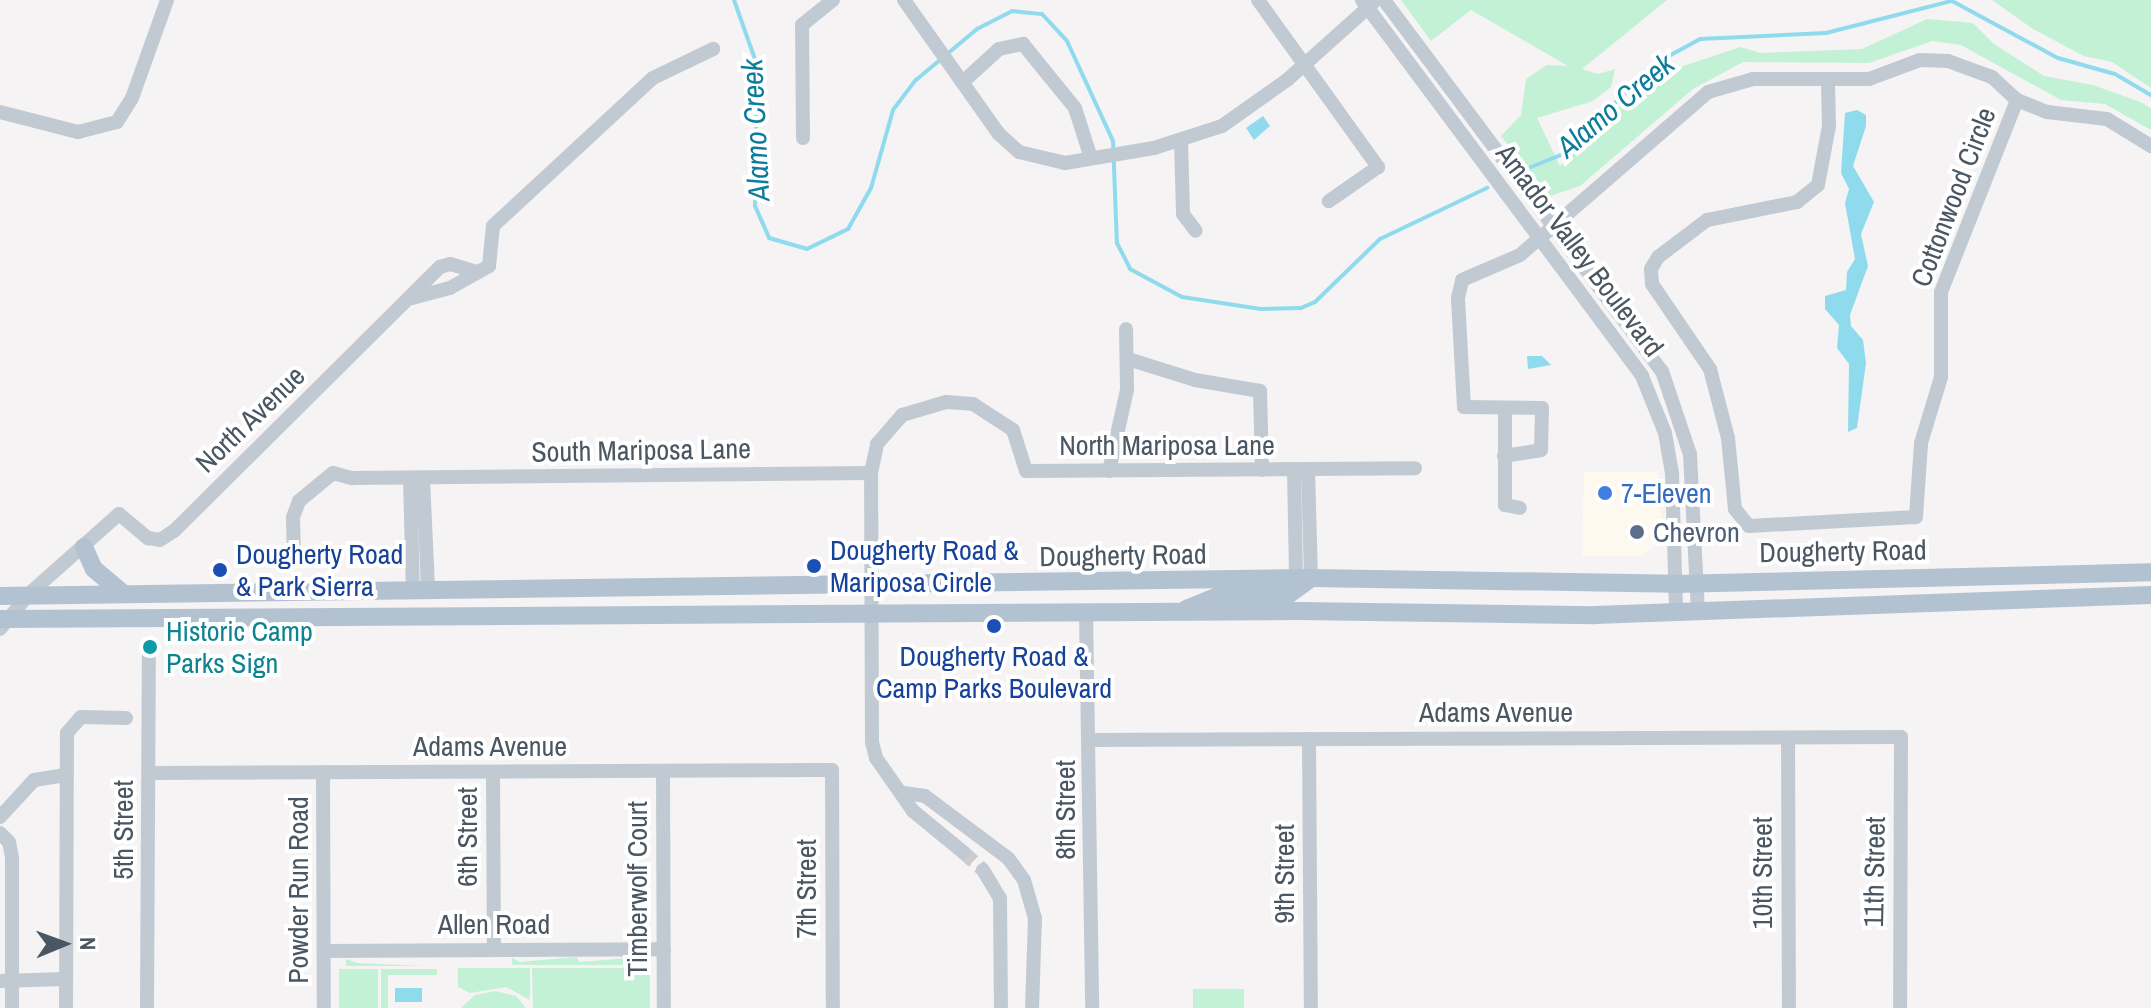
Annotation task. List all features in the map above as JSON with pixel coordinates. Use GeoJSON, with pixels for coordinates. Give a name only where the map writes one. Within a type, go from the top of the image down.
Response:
{"type":"FeatureCollection","features":[{"type":"Feature","properties":{"kind":"main road"},"geometry":{"type":"LineString","coordinates":[[84,547],[94,569],[121,592]]}},
{"type":"Feature","properties":{"kind":"main road","name":"Dougherty Road"},"geometry":{"type":"LineString","coordinates":[[0,596],[30,593],[1304,578],[1675,584],[2151,572]]}},
{"type":"Feature","properties":{"kind":"main road"},"geometry":{"type":"LineString","coordinates":[[1181,611],[1219,596],[1288,595],[1304,578]]}},
{"type":"Feature","properties":{"kind":"main road","name":"Dougherty Road"},"geometry":{"type":"LineString","coordinates":[[3,622],[1181,611],[1698,611],[2151,595]]}},
{"type":"Feature","properties":{"kind":"street"},"geometry":{"type":"LineString","coordinates":[[0,112],[78,132],[101,130],[117,122],[132,98],[167,0]]}},
{"type":"Feature","properties":{"kind":"street"},"geometry":{"type":"LineString","coordinates":[[803,138],[802,25],[833,0]]}},
{"type":"Feature","properties":{"kind":"street"},"geometry":{"type":"LineString","coordinates":[[904,0],[963,76],[999,134],[1019,152],[1065,163],[1149,149],[1222,126],[1304,65],[1369,2]]}},
{"type":"Feature","properties":{"kind":"street"},"geometry":{"type":"LineString","coordinates":[[1258,0],[1378,167],[1329,201]]}},
{"type":"Feature","properties":{"kind":"street","name":"Amador Valley Boulevard"},"geometry":{"type":"LineString","coordinates":[[1384,0],[1662,371],[1690,454],[1698,611]]}},
{"type":"Feature","properties":{"kind":"street","name":"Amador Valley Boulevard"},"geometry":{"type":"LineString","coordinates":[[1369,2],[1642,376],[1665,433],[1672,473],[1676,611]]}},
{"type":"Feature","properties":{"kind":"street"},"geometry":{"type":"LineString","coordinates":[[963,76],[999,49],[1023,44],[1075,108],[1094,158]]}},
{"type":"Feature","properties":{"kind":"street"},"geometry":{"type":"LineString","coordinates":[[411,298],[450,288],[474,271],[489,266],[493,226],[653,78],[713,49]]}},
{"type":"Feature","properties":{"kind":"street"},"geometry":{"type":"LineString","coordinates":[[1504,456],[1541,450],[1542,408],[1464,407],[1458,298],[1462,280],[1520,255],[1538,236],[1620,173],[1708,92],[1753,79],[1828,83],[1869,79],[1920,60],[1948,61],[1992,77],[2017,100],[2047,112],[2107,119],[2151,146]]}},
{"type":"Feature","properties":{"kind":"street","name":"Cottonwood Circle"},"geometry":{"type":"LineString","coordinates":[[1828,83],[1825,166],[1808,196],[1707,220],[1658,257],[1651,269],[1652,284],[1710,369],[1728,438],[1735,509],[1749,526],[1916,517],[1921,443],[1941,377],[1941,292],[2017,100]]}},
{"type":"Feature","properties":{"kind":"street"},"geometry":{"type":"LineString","coordinates":[[1181,141],[1183,214],[1196,231]]}},
{"type":"Feature","properties":{"kind":"street","name":"North Avenue"},"geometry":{"type":"LineString","coordinates":[[84,547],[119,514],[148,538],[160,540],[174,531],[440,267],[450,264],[474,271]]}},
{"type":"Feature","properties":{"kind":"street"},"geometry":{"type":"LineString","coordinates":[[1109,471],[1128,359],[1126,329]]}},
{"type":"Feature","properties":{"kind":"street"},"geometry":{"type":"LineString","coordinates":[[1128,359],[1195,380],[1260,391],[1262,470]]}},
{"type":"Feature","properties":{"kind":"street","name":"North Mariposa Lane"},"geometry":{"type":"LineString","coordinates":[[871,473],[877,444],[902,415],[946,402],[973,404],[995,415],[1013,430],[1026,471],[1415,468]]}},
{"type":"Feature","properties":{"kind":"street"},"geometry":{"type":"LineString","coordinates":[[1505,409],[1505,505],[1520,508]]}},
{"type":"Feature","properties":{"kind":"street"},"geometry":{"type":"LineString","coordinates":[[1301,470],[1304,578]]}},
{"type":"Feature","properties":{"kind":"street","name":"South Mariposa Lane"},"geometry":{"type":"LineString","coordinates":[[294,561],[293,517],[310,488],[333,473],[352,478],[417,478],[871,473]]}},
{"type":"Feature","properties":{"kind":"street"},"geometry":{"type":"LineString","coordinates":[[871,473],[872,742],[876,758],[904,793],[913,811],[963,852]]}},
{"type":"Feature","properties":{"kind":"street"},"geometry":{"type":"LineString","coordinates":[[417,478],[420,590]]}},
{"type":"Feature","properties":{"kind":"street"},"geometry":{"type":"LineString","coordinates":[[3,622],[30,593],[84,547]]}},
{"type":"Feature","properties":{"kind":"street","name":"8th Street"},"geometry":{"type":"LineString","coordinates":[[1086,612],[1091,740],[1092,1008]]}},
{"type":"Feature","properties":{"kind":"street","name":"5th Street"},"geometry":{"type":"LineString","coordinates":[[147,1008],[149,652]]}},
{"type":"Feature","properties":{"kind":"street"},"geometry":{"type":"LineString","coordinates":[[66,1008],[67,733],[81,717],[126,718]]}},
{"type":"Feature","properties":{"kind":"street","name":"Adams Avenue"},"geometry":{"type":"LineString","coordinates":[[1091,740],[1901,737]]}},
{"type":"Feature","properties":{"kind":"street","name":"11th Street"},"geometry":{"type":"LineString","coordinates":[[1900,1008],[1901,737]]}},
{"type":"Feature","properties":{"kind":"street","name":"10th Street"},"geometry":{"type":"LineString","coordinates":[[1788,738],[1789,1008]]}},
{"type":"Feature","properties":{"kind":"street","name":"9th Street"},"geometry":{"type":"LineString","coordinates":[[1309,739],[1311,1008]]}},
{"type":"Feature","properties":{"kind":"street","name":"Adams Avenue"},"geometry":{"type":"LineString","coordinates":[[149,773],[832,770]]}},
{"type":"Feature","properties":{"kind":"street","name":"7th Street"},"geometry":{"type":"LineString","coordinates":[[832,770],[833,1008]]}},
{"type":"Feature","properties":{"kind":"street","name":"Timberwolf Court"},"geometry":{"type":"LineString","coordinates":[[663,771],[664,1008]]}},
{"type":"Feature","properties":{"kind":"street","name":"Powder Run Road"},"geometry":{"type":"LineString","coordinates":[[323,772],[324,1008]]}},
{"type":"Feature","properties":{"kind":"street","name":"6th Street"},"geometry":{"type":"LineString","coordinates":[[493,772],[494,950]]}},
{"type":"Feature","properties":{"kind":"street"},"geometry":{"type":"LineString","coordinates":[[0,817],[34,780],[66,775]]}},
{"type":"Feature","properties":{"kind":"street"},"geometry":{"type":"LineString","coordinates":[[904,793],[925,796],[1008,858],[1024,880],[1035,918],[1032,1008]]}},
{"type":"Feature","properties":{"kind":"street"},"geometry":{"type":"LineString","coordinates":[[0,833],[9,842],[12,858],[6,981],[12,1008]]}},
{"type":"Feature","properties":{"kind":"street"},"geometry":{"type":"LineString","coordinates":[[983,870],[1000,898],[1001,1008]]}},
{"type":"Feature","properties":{"kind":"street","name":"Allen Road"},"geometry":{"type":"LineString","coordinates":[[324,951],[664,949]]}},
{"type":"Feature","properties":{"kind":"street"},"geometry":{"type":"LineString","coordinates":[[6,981],[65,979]]}},
{"type":"Feature","properties":{"kind":"shaded area"},"geometry":{"type":"Polygon","coordinates":[[[1584,472],[1658,472],[1663,537],[1642,556],[1582,556],[1584,472]]]}},
{"type":"Feature","properties":{"kind":"green space"},"geometry":{"type":"Polygon","coordinates":[[[1401,0],[1667,0],[1582,69],[1598,74],[1615,69],[1611,87],[1593,101],[1537,118],[1560,166],[1625,100],[1663,73],[1740,47],[1761,53],[1862,49],[1927,19],[1973,23],[1994,44],[2044,76],[2093,85],[2140,102],[2151,108],[2151,130],[2105,104],[2061,100],[1961,45],[1932,41],[1869,63],[1743,62],[1693,89],[1580,186],[1550,196],[1501,136],[1521,115],[1526,79],[1547,65],[1568,66],[1471,10],[1431,41],[1401,0]]]}},
{"type":"Feature","properties":{"kind":"green space"},"geometry":{"type":"Polygon","coordinates":[[[1992,0],[2151,0],[2151,88],[2112,62],[2084,56],[2033,29],[1992,0]]]}},
{"type":"Feature","properties":{"kind":"green space"},"geometry":{"type":"Polygon","coordinates":[[[576,957],[580,962],[642,957],[642,965],[512,965],[512,958],[520,962],[576,957]]]}},
{"type":"Feature","properties":{"kind":"green space"},"geometry":{"type":"Polygon","coordinates":[[[346,959],[357,963],[425,966],[346,966],[346,959]]]}},
{"type":"Feature","properties":{"kind":"green space"},"geometry":{"type":"Polygon","coordinates":[[[458,968],[530,968],[530,1000],[506,987],[470,993],[458,987],[458,968]]]}},
{"type":"Feature","properties":{"kind":"green space"},"geometry":{"type":"Polygon","coordinates":[[[532,968],[643,968],[650,973],[650,1008],[533,1008],[532,968]]]}},
{"type":"Feature","properties":{"kind":"green space"},"geometry":{"type":"Polygon","coordinates":[[[339,969],[378,969],[378,1008],[339,1008],[339,969]]]}},
{"type":"Feature","properties":{"kind":"green space"},"geometry":{"type":"Polygon","coordinates":[[[381,969],[437,969],[437,975],[388,975],[388,1008],[381,1008],[381,969]]]}},
{"type":"Feature","properties":{"kind":"green space"},"geometry":{"type":"Polygon","coordinates":[[[1193,989],[1244,989],[1244,1008],[1193,1008],[1193,989]]]}},
{"type":"Feature","properties":{"kind":"green space"},"geometry":{"type":"Polygon","coordinates":[[[495,991],[516,996],[526,1008],[461,1008],[475,995],[495,991]]]}},
{"type":"Feature","properties":{"kind":"water"},"geometry":{"type":"Polygon","coordinates":[[[1857,110],[1866,115],[1866,126],[1853,166],[1874,202],[1861,234],[1868,266],[1850,315],[1851,326],[1863,340],[1866,363],[1857,428],[1848,432],[1849,364],[1837,348],[1839,325],[1825,309],[1825,296],[1846,290],[1847,272],[1855,259],[1845,203],[1849,189],[1841,173],[1845,113],[1857,110]]]}},
{"type":"Feature","properties":{"kind":"water"},"geometry":{"type":"Polygon","coordinates":[[[1263,116],[1270,126],[1254,140],[1246,128],[1263,116]]]}},
{"type":"Feature","properties":{"kind":"water"},"geometry":{"type":"Polygon","coordinates":[[[1527,356],[1542,356],[1551,365],[1528,369],[1527,356]]]}},
{"type":"Feature","properties":{"kind":"water"},"geometry":{"type":"Polygon","coordinates":[[[395,988],[422,988],[422,1002],[395,1002],[395,988]]]}},
{"type":"Feature","properties":{"kind":"waterway","name":"Alamo Creek"},"geometry":{"type":"LineString","coordinates":[[734,0],[757,65],[755,206],[769,238],[807,249],[848,229],[871,188],[893,110],[916,80],[977,29],[1012,11],[1042,14],[1067,41],[1113,141],[1117,243],[1130,269],[1182,297],[1261,309],[1301,308],[1315,302],[1380,239],[1487,188]]}},
{"type":"Feature","properties":{"kind":"waterway","name":"Alamo Creek"},"geometry":{"type":"LineString","coordinates":[[1531,167],[1561,155],[1658,62],[1700,39],[1826,33],[1952,1],[2058,58],[2115,74],[2151,95]]}},
{"type":"Feature","properties":{"kind":"tunnel"},"geometry":{"type":"LineString","coordinates":[[963,852],[983,870]]}},
{"type":"Feature","properties":{"kind":"place","name":"7-Eleven"},"geometry":{"type":"Point","coordinates":[1605,493]}},
{"type":"Feature","properties":{"kind":"place","name":"Chevron"},"geometry":{"type":"Point","coordinates":[1637,532]}},
{"type":"Feature","properties":{"kind":"place","name":"Dougherty Road & Mariposa Circle"},"geometry":{"type":"Point","coordinates":[814,566]}},
{"type":"Feature","properties":{"kind":"place","name":"Dougherty Road & Park Sierra"},"geometry":{"type":"Point","coordinates":[220,570]}},
{"type":"Feature","properties":{"kind":"place","name":"Dougherty Road & Camp Parks Boulevard"},"geometry":{"type":"Point","coordinates":[994,626]}},
{"type":"Feature","properties":{"kind":"place","name":"Historic Camp Parks Sign"},"geometry":{"type":"Point","coordinates":[150,647]}}]}
